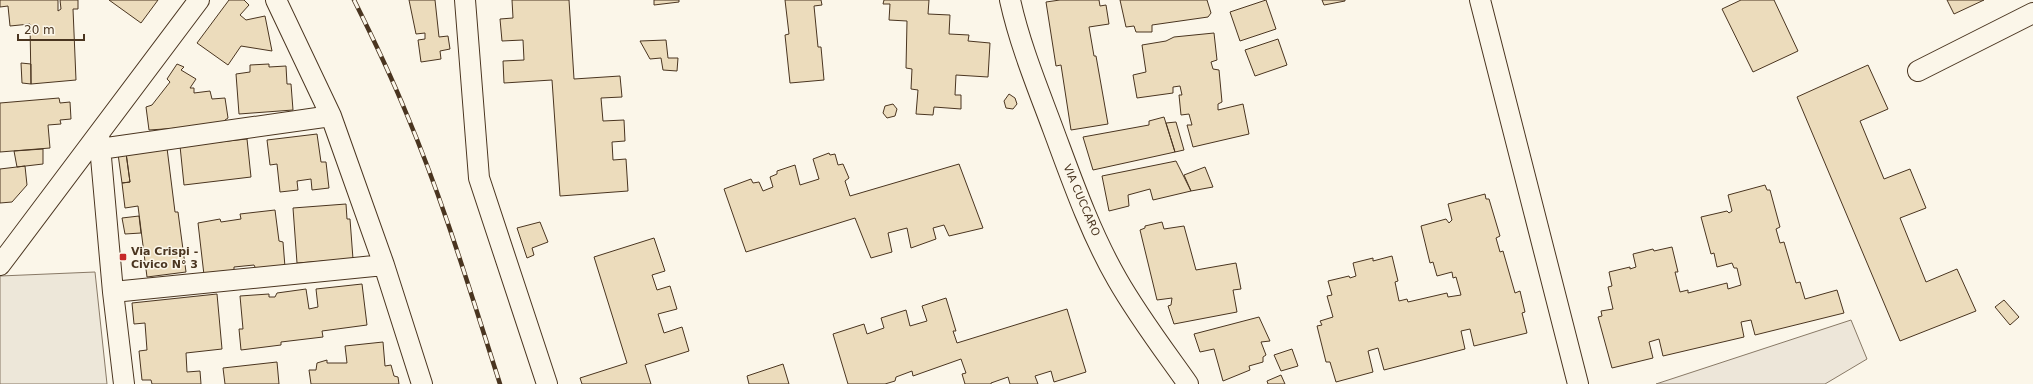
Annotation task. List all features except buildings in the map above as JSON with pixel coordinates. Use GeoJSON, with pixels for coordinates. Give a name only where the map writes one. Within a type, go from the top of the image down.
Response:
{"type":"FeatureCollection","features":[{"type":"Feature","properties":{"kind":"street"},"geometry":{"type":"LineString","coordinates":[[0,265],[99,142],[199,0]]}},
{"type":"Feature","properties":{"kind":"street"},"geometry":{"type":"LineString","coordinates":[[276,0],[331,116],[384,265],[422,384]]}},
{"type":"Feature","properties":{"kind":"street"},"geometry":{"type":"LineString","coordinates":[[465,0],[478,178],[547,384]]}},
{"type":"Feature","properties":{"kind":"street","name":"VIA CUCCARO"},"geometry":{"type":"LineString","coordinates":[[1010,0],[1020,41],[1079,199],[1095,234],[1124,290],[1188,384]]}},
{"type":"Feature","properties":{"kind":"street"},"geometry":{"type":"LineString","coordinates":[[1480,0],[1578,384]]}},
{"type":"Feature","properties":{"kind":"street"},"geometry":{"type":"LineString","coordinates":[[1918,71],[2033,13]]}},
{"type":"Feature","properties":{"kind":"street"},"geometry":{"type":"LineString","coordinates":[[99,142],[331,116]]}},
{"type":"Feature","properties":{"kind":"street"},"geometry":{"type":"LineString","coordinates":[[99,142],[113,292],[124,384]]}},
{"type":"Feature","properties":{"kind":"street"},"geometry":{"type":"LineString","coordinates":[[113,292],[384,265]]}},
{"type":"Feature","properties":{"kind":"shaded area"},"geometry":{"type":"Polygon","coordinates":[[[95,272],[107,384],[0,384],[0,276],[95,272]]]}},
{"type":"Feature","properties":{"kind":"shaded area"},"geometry":{"type":"Polygon","coordinates":[[[1851,320],[1867,359],[1825,384],[1656,384],[1851,320]]]}},
{"type":"Feature","properties":{"kind":"railway"},"geometry":{"type":"LineString","coordinates":[[354,0],[401,100],[433,182],[500,384]]}},
{"type":"Feature","properties":{"kind":"place","name":"Via Crispi - Civico N° 3"},"geometry":{"type":"Point","coordinates":[123,257]}}]}
